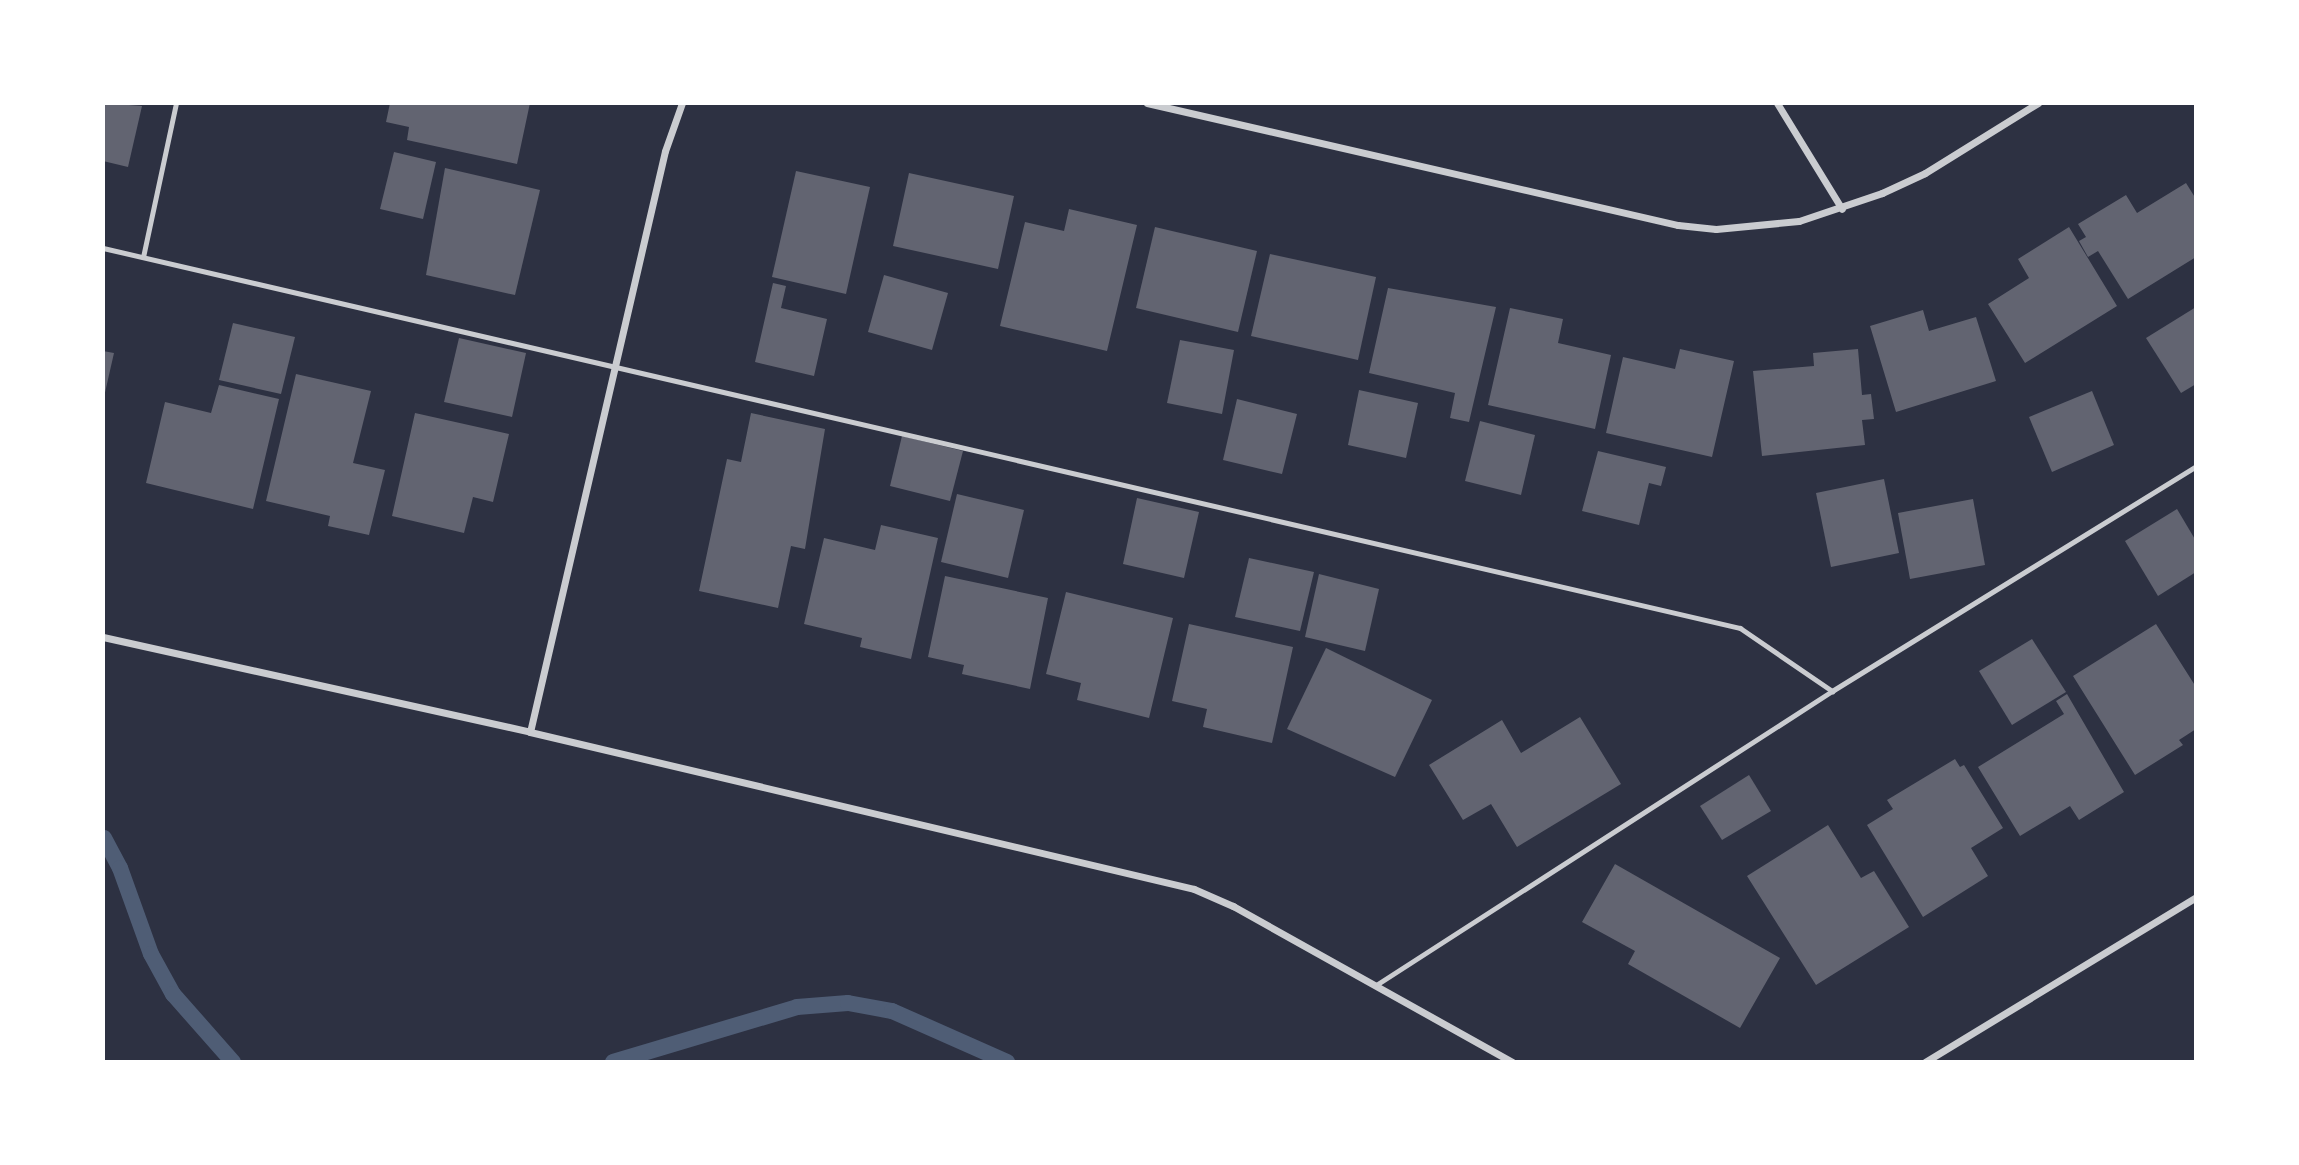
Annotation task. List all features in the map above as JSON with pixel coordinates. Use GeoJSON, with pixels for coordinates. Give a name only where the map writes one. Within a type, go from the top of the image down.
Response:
{"type":"FeatureCollection","features":[{"type":"Feature","properties":{"kind":"street"},"geometry":{"type":"LineString","coordinates":[[530,732],[665,151],[682,103]]}},
{"type":"Feature","properties":{"kind":"street"},"geometry":{"type":"LineString","coordinates":[[1147,103],[1678,225],[1762,228],[1842,209],[1925,173],[2038,103]]}},
{"type":"Feature","properties":{"kind":"street"},"geometry":{"type":"LineString","coordinates":[[1777,103],[1842,209]]}},
{"type":"Feature","properties":{"kind":"street"},"geometry":{"type":"LineString","coordinates":[[103,637],[530,732],[1172,883],[1233,906],[1512,1062]]}},
{"type":"Feature","properties":{"kind":"street"},"geometry":{"type":"LineString","coordinates":[[1925,1062],[2196,897]]}},
{"type":"Feature","properties":{"kind":"lane"},"geometry":{"type":"LineString","coordinates":[[143,257],[176,103]]}},
{"type":"Feature","properties":{"kind":"lane"},"geometry":{"type":"LineString","coordinates":[[103,248],[1740,628],[1832,691]]}},
{"type":"Feature","properties":{"kind":"lane"},"geometry":{"type":"LineString","coordinates":[[1376,985],[1832,691],[2196,466]]}},
{"type":"Feature","properties":{"kind":"building"},"geometry":{"type":"Polygon","coordinates":[[[103,103],[142,106],[128,167],[103,161],[103,103]]]}},
{"type":"Feature","properties":{"kind":"building"},"geometry":{"type":"Polygon","coordinates":[[[390,103],[530,103],[517,164],[407,140],[409,127],[386,122],[390,103]]]}},
{"type":"Feature","properties":{"kind":"building"},"geometry":{"type":"Polygon","coordinates":[[[394,152],[436,162],[423,219],[380,209],[394,152]]]}},
{"type":"Feature","properties":{"kind":"building"},"geometry":{"type":"Polygon","coordinates":[[[445,168],[540,190],[515,295],[426,275],[445,168]]]}},
{"type":"Feature","properties":{"kind":"building"},"geometry":{"type":"Polygon","coordinates":[[[796,171],[870,187],[846,294],[772,277],[796,171]]]}},
{"type":"Feature","properties":{"kind":"building"},"geometry":{"type":"Polygon","coordinates":[[[909,173],[1014,196],[998,269],[893,246],[909,173]]]}},
{"type":"Feature","properties":{"kind":"building"},"geometry":{"type":"Polygon","coordinates":[[[2186,183],[2196,199],[2196,257],[2128,299],[2098,251],[2088,257],[2079,241],[2086,237],[2078,224],[2126,195],[2137,213],[2186,183]]]}},
{"type":"Feature","properties":{"kind":"building"},"geometry":{"type":"Polygon","coordinates":[[[1069,209],[1137,225],[1107,351],[1000,326],[1025,222],[1064,231],[1069,209]]]}},
{"type":"Feature","properties":{"kind":"building"},"geometry":{"type":"Polygon","coordinates":[[[1155,227],[1257,251],[1238,332],[1136,308],[1155,227]]]}},
{"type":"Feature","properties":{"kind":"building"},"geometry":{"type":"Polygon","coordinates":[[[2069,227],[2117,306],[2025,363],[1988,304],[2029,278],[2018,259],[2069,227]]]}},
{"type":"Feature","properties":{"kind":"building"},"geometry":{"type":"Polygon","coordinates":[[[1270,254],[1376,277],[1358,360],[1251,336],[1270,254]]]}},
{"type":"Feature","properties":{"kind":"building"},"geometry":{"type":"Polygon","coordinates":[[[884,275],[948,293],[932,350],[868,332],[884,275]]]}},
{"type":"Feature","properties":{"kind":"building"},"geometry":{"type":"Polygon","coordinates":[[[773,283],[786,286],[781,308],[827,319],[814,376],[755,362],[773,283]]]}},
{"type":"Feature","properties":{"kind":"building"},"geometry":{"type":"Polygon","coordinates":[[[1388,288],[1496,307],[1469,422],[1450,418],[1455,393],[1369,373],[1388,288]]]}},
{"type":"Feature","properties":{"kind":"building"},"geometry":{"type":"Polygon","coordinates":[[[2196,307],[2196,384],[2181,393],[2146,338],[2196,307]]]}},
{"type":"Feature","properties":{"kind":"building"},"geometry":{"type":"Polygon","coordinates":[[[1510,308],[1563,319],[1558,343],[1611,355],[1595,429],[1488,405],[1510,308]]]}},
{"type":"Feature","properties":{"kind":"building"},"geometry":{"type":"Polygon","coordinates":[[[1923,310],[1929,331],[1976,317],[1996,381],[1896,412],[1870,326],[1923,310]]]}},
{"type":"Feature","properties":{"kind":"building"},"geometry":{"type":"Polygon","coordinates":[[[233,323],[295,337],[281,394],[219,380],[233,323]]]}},
{"type":"Feature","properties":{"kind":"building"},"geometry":{"type":"Polygon","coordinates":[[[459,338],[526,353],[512,417],[444,402],[459,338]]]}},
{"type":"Feature","properties":{"kind":"building"},"geometry":{"type":"Polygon","coordinates":[[[1180,340],[1234,350],[1222,414],[1167,403],[1180,340]]]}},
{"type":"Feature","properties":{"kind":"building"},"geometry":{"type":"Polygon","coordinates":[[[1680,349],[1734,361],[1712,457],[1606,433],[1623,357],[1675,369],[1680,349]]]}},
{"type":"Feature","properties":{"kind":"building"},"geometry":{"type":"Polygon","coordinates":[[[1858,349],[1862,395],[1871,394],[1874,419],[1862,420],[1865,445],[1762,456],[1753,371],[1814,366],[1813,353],[1858,349]]]}},
{"type":"Feature","properties":{"kind":"building"},"geometry":{"type":"Polygon","coordinates":[[[103,351],[114,353],[104,397],[103,397],[103,351]]]}},
{"type":"Feature","properties":{"kind":"building"},"geometry":{"type":"Polygon","coordinates":[[[296,374],[371,391],[353,463],[385,470],[369,535],[328,526],[330,516],[266,501],[296,374]]]}},
{"type":"Feature","properties":{"kind":"building"},"geometry":{"type":"Polygon","coordinates":[[[219,385],[279,399],[253,509],[146,483],[165,402],[211,413],[219,385]]]}},
{"type":"Feature","properties":{"kind":"building"},"geometry":{"type":"Polygon","coordinates":[[[1359,390],[1418,403],[1406,458],[1348,445],[1359,390]]]}},
{"type":"Feature","properties":{"kind":"building"},"geometry":{"type":"Polygon","coordinates":[[[2092,391],[2114,445],[2052,472],[2029,417],[2092,391]]]}},
{"type":"Feature","properties":{"kind":"building"},"geometry":{"type":"Polygon","coordinates":[[[1237,399],[1297,414],[1282,474],[1223,460],[1237,399]]]}},
{"type":"Feature","properties":{"kind":"building"},"geometry":{"type":"Polygon","coordinates":[[[415,413],[509,434],[493,502],[473,497],[464,533],[392,516],[415,413]]]}},
{"type":"Feature","properties":{"kind":"building"},"geometry":{"type":"Polygon","coordinates":[[[751,413],[825,429],[805,549],[791,546],[778,608],[699,591],[727,459],[741,462],[751,413]]]}},
{"type":"Feature","properties":{"kind":"building"},"geometry":{"type":"Polygon","coordinates":[[[1480,421],[1535,435],[1521,495],[1465,481],[1480,421]]]}},
{"type":"Feature","properties":{"kind":"building"},"geometry":{"type":"Polygon","coordinates":[[[902,436],[963,451],[950,501],[890,486],[902,436]]]}},
{"type":"Feature","properties":{"kind":"building"},"geometry":{"type":"Polygon","coordinates":[[[1598,451],[1666,467],[1661,486],[1649,483],[1639,525],[1582,511],[1598,451]]]}},
{"type":"Feature","properties":{"kind":"building"},"geometry":{"type":"Polygon","coordinates":[[[1884,479],[1899,553],[1831,567],[1816,493],[1884,479]]]}},
{"type":"Feature","properties":{"kind":"building"},"geometry":{"type":"Polygon","coordinates":[[[957,494],[1024,510],[1008,578],[941,562],[957,494]]]}},
{"type":"Feature","properties":{"kind":"building"},"geometry":{"type":"Polygon","coordinates":[[[1137,498],[1199,512],[1184,578],[1123,564],[1137,498]]]}},
{"type":"Feature","properties":{"kind":"building"},"geometry":{"type":"Polygon","coordinates":[[[1973,499],[1985,565],[1910,579],[1898,513],[1973,499]]]}},
{"type":"Feature","properties":{"kind":"building"},"geometry":{"type":"Polygon","coordinates":[[[2177,509],[2196,541],[2196,572],[2158,596],[2125,541],[2177,509]]]}},
{"type":"Feature","properties":{"kind":"building"},"geometry":{"type":"Polygon","coordinates":[[[881,525],[938,538],[911,659],[860,647],[862,638],[804,624],[824,538],[875,550],[881,525]]]}},
{"type":"Feature","properties":{"kind":"building"},"geometry":{"type":"Polygon","coordinates":[[[1249,558],[1314,572],[1300,631],[1235,617],[1249,558]]]}},
{"type":"Feature","properties":{"kind":"building"},"geometry":{"type":"Polygon","coordinates":[[[1319,574],[1379,589],[1365,651],[1305,637],[1319,574]]]}},
{"type":"Feature","properties":{"kind":"building"},"geometry":{"type":"Polygon","coordinates":[[[945,576],[1048,598],[1030,689],[962,674],[964,665],[928,657],[945,576]]]}},
{"type":"Feature","properties":{"kind":"building"},"geometry":{"type":"Polygon","coordinates":[[[1066,592],[1173,618],[1149,718],[1077,700],[1081,683],[1046,674],[1066,592]]]}},
{"type":"Feature","properties":{"kind":"building"},"geometry":{"type":"Polygon","coordinates":[[[1189,624],[1293,647],[1272,743],[1203,727],[1207,709],[1172,701],[1189,624]]]}},
{"type":"Feature","properties":{"kind":"building"},"geometry":{"type":"Polygon","coordinates":[[[2156,624],[2196,687],[2196,729],[2179,740],[2183,745],[2135,775],[2073,676],[2156,624]]]}},
{"type":"Feature","properties":{"kind":"building"},"geometry":{"type":"Polygon","coordinates":[[[2032,639],[2066,692],[2012,725],[1979,671],[2032,639]]]}},
{"type":"Feature","properties":{"kind":"building"},"geometry":{"type":"Polygon","coordinates":[[[1326,648],[1432,700],[1395,777],[1287,729],[1326,648]]]}},
{"type":"Feature","properties":{"kind":"building"},"geometry":{"type":"Polygon","coordinates":[[[2067,694],[2124,792],[2079,820],[2070,806],[2020,836],[1978,767],[2064,714],[2056,701],[2067,694]]]}},
{"type":"Feature","properties":{"kind":"building"},"geometry":{"type":"Polygon","coordinates":[[[1580,717],[1621,784],[1517,847],[1491,804],[1463,820],[1429,765],[1502,720],[1521,753],[1580,717]]]}},
{"type":"Feature","properties":{"kind":"building"},"geometry":{"type":"Polygon","coordinates":[[[1955,759],[1960,767],[1964,765],[2003,828],[1971,848],[1988,876],[1923,917],[1867,825],[1893,809],[1887,800],[1955,759]]]}},
{"type":"Feature","properties":{"kind":"building"},"geometry":{"type":"Polygon","coordinates":[[[1749,775],[1771,811],[1722,840],[1700,806],[1749,775]]]}},
{"type":"Feature","properties":{"kind":"building"},"geometry":{"type":"Polygon","coordinates":[[[1828,825],[1861,878],[1874,871],[1909,927],[1816,985],[1747,876],[1828,825]]]}},
{"type":"Feature","properties":{"kind":"building"},"geometry":{"type":"Polygon","coordinates":[[[1615,864],[1780,958],[1740,1028],[1628,964],[1635,951],[1582,922],[1615,864]]]}},
{"type":"Feature","properties":{"kind":"waterway"},"geometry":{"type":"LineString","coordinates":[[104,838],[120,868],[151,954],[173,994],[233,1062]]}},
{"type":"Feature","properties":{"kind":"waterway"},"geometry":{"type":"LineString","coordinates":[[613,1062],[797,1007],[848,1003],[892,1011],[1007,1062]]}}]}
